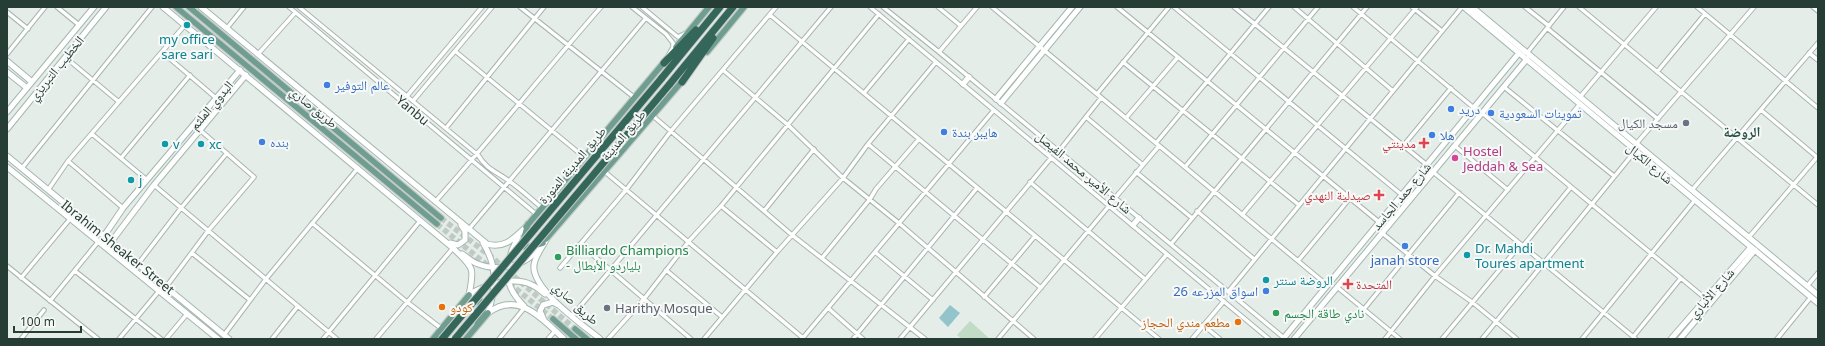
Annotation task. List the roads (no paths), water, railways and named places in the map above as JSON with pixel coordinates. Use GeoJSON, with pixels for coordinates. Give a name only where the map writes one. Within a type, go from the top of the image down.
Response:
{"type":"FeatureCollection","features":[{"type":"Feature","properties":{"kind":"highway"},"geometry":{"type":"LineString","coordinates":[[664,63],[719,7]]}},
{"type":"Feature","properties":{"kind":"highway","name":"طريق المدينة المنورة"},"geometry":{"type":"LineString","coordinates":[[442,339],[661,79],[719,7]]}},
{"type":"Feature","properties":{"kind":"highway"},"geometry":{"type":"LineString","coordinates":[[682,82],[735,7]]}},
{"type":"Feature","properties":{"kind":"highway","name":"طريق المدينة المنورة"},"geometry":{"type":"LineString","coordinates":[[456,339],[735,7]]}},
{"type":"Feature","properties":{"kind":"main road","name":"طريق صاري"},"geometry":{"type":"LineString","coordinates":[[176,7],[437,224]]}},
{"type":"Feature","properties":{"kind":"main road","name":"طريق صاري"},"geometry":{"type":"LineString","coordinates":[[189,7],[441,218]]}},
{"type":"Feature","properties":{"kind":"main road","name":"طريق المدينة"},"geometry":{"type":"LineString","coordinates":[[527,225],[635,98],[687,32],[709,7]]}},
{"type":"Feature","properties":{"kind":"main road","name":"طريق المدينة"},"geometry":{"type":"LineString","coordinates":[[545,241],[682,82],[744,7]]}},
{"type":"Feature","properties":{"kind":"main road"},"geometry":{"type":"LineString","coordinates":[[527,225],[524,238],[525,247],[545,241]]}},
{"type":"Feature","properties":{"kind":"main road"},"geometry":{"type":"LineString","coordinates":[[433,339],[469,295]]}},
{"type":"Feature","properties":{"kind":"main road"},"geometry":{"type":"LineString","coordinates":[[456,311],[468,304],[480,301],[483,310],[478,325]]}},
{"type":"Feature","properties":{"kind":"main road"},"geometry":{"type":"LineString","coordinates":[[466,339],[488,313]]}},
{"type":"Feature","properties":{"kind":"main road","name":"طريق صاري"},"geometry":{"type":"LineString","coordinates":[[554,319],[576,339]]}},
{"type":"Feature","properties":{"kind":"main road","name":"طريق صاري"},"geometry":{"type":"LineString","coordinates":[[575,329],[587,339]]}},
{"type":"Feature","properties":{"kind":"street"},"geometry":{"type":"LineString","coordinates":[[7,54],[45,7]]}},
{"type":"Feature","properties":{"kind":"street"},"geometry":{"type":"LineString","coordinates":[[57,7],[79,25]]}},
{"type":"Feature","properties":{"kind":"street","name":"الخطيب التبريزي"},"geometry":{"type":"LineString","coordinates":[[7,112],[94,7]]}},
{"type":"Feature","properties":{"kind":"street","name":"الخطيب التبريزي"},"geometry":{"type":"LineString","coordinates":[[7,129],[106,7]]}},
{"type":"Feature","properties":{"kind":"street"},"geometry":{"type":"LineString","coordinates":[[22,168],[152,7]]}},
{"type":"Feature","properties":{"kind":"street"},"geometry":{"type":"LineString","coordinates":[[163,7],[420,221],[454,245],[460,244],[465,240],[466,236],[463,228],[445,210]]}},
{"type":"Feature","properties":{"kind":"street"},"geometry":{"type":"LineString","coordinates":[[202,7],[487,244],[494,246],[509,243],[527,225]]}},
{"type":"Feature","properties":{"kind":"street"},"geometry":{"type":"LineString","coordinates":[[227,28],[244,7]]}},
{"type":"Feature","properties":{"kind":"street","name":"Yanbu"},"geometry":{"type":"LineString","coordinates":[[289,7],[536,214]]}},
{"type":"Feature","properties":{"kind":"street","name":"Yanbu"},"geometry":{"type":"LineString","coordinates":[[299,7],[478,155],[484,165],[491,171],[509,180],[542,208]]}},
{"type":"Feature","properties":{"kind":"street"},"geometry":{"type":"LineString","coordinates":[[407,96],[482,7]]}},
{"type":"Feature","properties":{"kind":"street"},"geometry":{"type":"LineString","coordinates":[[413,101],[492,7]]}},
{"type":"Feature","properties":{"kind":"street"},"geometry":{"type":"LineString","coordinates":[[520,7],[635,98]]}},
{"type":"Feature","properties":{"kind":"street"},"geometry":{"type":"LineString","coordinates":[[446,128],[544,7]]}},
{"type":"Feature","properties":{"kind":"street"},"geometry":{"type":"LineString","coordinates":[[435,202],[478,155],[601,7]]}},
{"type":"Feature","properties":{"kind":"street"},"geometry":{"type":"LineString","coordinates":[[632,7],[666,34],[673,43],[673,47],[664,63]]}},
{"type":"Feature","properties":{"kind":"street"},"geometry":{"type":"LineString","coordinates":[[560,268],[626,190],[671,131],[724,71],[776,7]]}},
{"type":"Feature","properties":{"kind":"street"},"geometry":{"type":"LineString","coordinates":[[572,316],[831,7]]}},
{"type":"Feature","properties":{"kind":"street","name":"شارع الأمير محمد الفيصل"},"geometry":{"type":"LineString","coordinates":[[870,7],[1269,339]]}},
{"type":"Feature","properties":{"kind":"street","name":"شارع الأمير محمد الفيصل"},"geometry":{"type":"LineString","coordinates":[[883,7],[1059,151],[1283,339]]}},
{"type":"Feature","properties":{"kind":"street"},"geometry":{"type":"LineString","coordinates":[[938,7],[961,26]]}},
{"type":"Feature","properties":{"kind":"street"},"geometry":{"type":"LineString","coordinates":[[939,52],[977,7]]}},
{"type":"Feature","properties":{"kind":"street"},"geometry":{"type":"LineString","coordinates":[[992,7],[1327,285]]}},
{"type":"Feature","properties":{"kind":"street"},"geometry":{"type":"LineString","coordinates":[[996,99],[1072,7]]}},
{"type":"Feature","properties":{"kind":"street"},"geometry":{"type":"LineString","coordinates":[[1001,103],[1080,7]]}},
{"type":"Feature","properties":{"kind":"street"},"geometry":{"type":"LineString","coordinates":[[1117,7],[1379,222]]}},
{"type":"Feature","properties":{"kind":"street"},"geometry":{"type":"LineString","coordinates":[[1097,94],[1169,7]]}},
{"type":"Feature","properties":{"kind":"street"},"geometry":{"type":"LineString","coordinates":[[1174,7],[1402,195]]}},
{"type":"Feature","properties":{"kind":"street"},"geometry":{"type":"LineString","coordinates":[[1234,7],[1427,165]]}},
{"type":"Feature","properties":{"kind":"street"},"geometry":{"type":"LineString","coordinates":[[1115,198],[1183,110],[1269,7]]}},
{"type":"Feature","properties":{"kind":"street"},"geometry":{"type":"LineString","coordinates":[[1294,7],[1393,91]]}},
{"type":"Feature","properties":{"kind":"street"},"geometry":{"type":"LineString","coordinates":[[1184,167],[1318,7]]}},
{"type":"Feature","properties":{"kind":"street"},"geometry":{"type":"LineString","coordinates":[[1353,7],[1474,108]]}},
{"type":"Feature","properties":{"kind":"street"},"geometry":{"type":"LineString","coordinates":[[1171,244],[1368,7]]}},
{"type":"Feature","properties":{"kind":"street"},"geometry":{"type":"LineString","coordinates":[[1228,292],[1345,148],[1463,7]]}},
{"type":"Feature","properties":{"kind":"street","name":"شارع الكيال"},"geometry":{"type":"LineString","coordinates":[[1463,7],[1818,303]]}},
{"type":"Feature","properties":{"kind":"street","name":"شارع الكيال"},"geometry":{"type":"LineString","coordinates":[[1472,7],[1818,295]]}},
{"type":"Feature","properties":{"kind":"street"},"geometry":{"type":"LineString","coordinates":[[1525,7],[1658,119]]}},
{"type":"Feature","properties":{"kind":"street"},"geometry":{"type":"LineString","coordinates":[[1527,53],[1564,7]]}},
{"type":"Feature","properties":{"kind":"street"},"geometry":{"type":"LineString","coordinates":[[1579,7],[1818,206]]}},
{"type":"Feature","properties":{"kind":"street"},"geometry":{"type":"LineString","coordinates":[[1580,97],[1656,7]]}},
{"type":"Feature","properties":{"kind":"street"},"geometry":{"type":"LineString","coordinates":[[1697,7],[1818,108]]}},
{"type":"Feature","properties":{"kind":"street"},"geometry":{"type":"LineString","coordinates":[[1636,144],[1754,7]]}},
{"type":"Feature","properties":{"kind":"street"},"geometry":{"type":"LineString","coordinates":[[1813,7],[1818,11]]}},
{"type":"Feature","properties":{"kind":"street"},"geometry":{"type":"LineString","coordinates":[[644,8],[678,37],[687,32]]}},
{"type":"Feature","properties":{"kind":"street"},"geometry":{"type":"LineString","coordinates":[[1242,215],[1318,126],[1415,8],[1442,31]]}},
{"type":"Feature","properties":{"kind":"street"},"geometry":{"type":"LineString","coordinates":[[7,12],[28,29]]}},
{"type":"Feature","properties":{"kind":"street"},"geometry":{"type":"LineString","coordinates":[[259,53],[295,13]]}},
{"type":"Feature","properties":{"kind":"street"},"geometry":{"type":"LineString","coordinates":[[608,339],[644,299],[689,241],[721,206],[735,187],[879,14]]}},
{"type":"Feature","properties":{"kind":"street"},"geometry":{"type":"LineString","coordinates":[[1657,72],[1705,14]]}},
{"type":"Feature","properties":{"kind":"street"},"geometry":{"type":"LineString","coordinates":[[770,15],[1158,339]]}},
{"type":"Feature","properties":{"kind":"street"},"geometry":{"type":"LineString","coordinates":[[469,229],[646,18]]}},
{"type":"Feature","properties":{"kind":"street"},"geometry":{"type":"LineString","coordinates":[[48,190],[68,161],[185,25]]}},
{"type":"Feature","properties":{"kind":"street"},"geometry":{"type":"LineString","coordinates":[[864,93],[909,39]]}},
{"type":"Feature","properties":{"kind":"street"},"geometry":{"type":"LineString","coordinates":[[1692,190],[1818,43]]}},
{"type":"Feature","properties":{"kind":"street"},"geometry":{"type":"LineString","coordinates":[[455,51],[584,157]]}},
{"type":"Feature","properties":{"kind":"street"},"geometry":{"type":"LineString","coordinates":[[162,52],[216,98]]}},
{"type":"Feature","properties":{"kind":"street","name":"شارع حمد الجاسد"},"geometry":{"type":"LineString","coordinates":[[1283,339],[1519,53]]}},
{"type":"Feature","properties":{"kind":"street"},"geometry":{"type":"LineString","coordinates":[[1809,53],[1818,60]]}},
{"type":"Feature","properties":{"kind":"street"},"geometry":{"type":"LineString","coordinates":[[65,57],[119,102]]}},
{"type":"Feature","properties":{"kind":"street"},"geometry":{"type":"LineString","coordinates":[[1126,118],[1178,57]]}},
{"type":"Feature","properties":{"kind":"street","name":"شارع حمد الجاسد"},"geometry":{"type":"LineString","coordinates":[[1294,339],[1527,59]]}},
{"type":"Feature","properties":{"kind":"street"},"geometry":{"type":"LineString","coordinates":[[7,61],[32,82]]}},
{"type":"Feature","properties":{"kind":"street"},"geometry":{"type":"LineString","coordinates":[[704,339],[745,289],[843,178],[868,144],[936,62]]}},
{"type":"Feature","properties":{"kind":"street"},"geometry":{"type":"LineString","coordinates":[[1124,62],[1299,205]]}},
{"type":"Feature","properties":{"kind":"street"},"geometry":{"type":"LineString","coordinates":[[1026,63],[1031,67]]}},
{"type":"Feature","properties":{"kind":"street","name":"البدوي الملثم"},"geometry":{"type":"LineString","coordinates":[[104,236],[123,208],[240,70]]}},
{"type":"Feature","properties":{"kind":"street"},"geometry":{"type":"LineString","coordinates":[[724,71],[788,125],[843,178],[900,224],[1034,339]]}},
{"type":"Feature","properties":{"kind":"street"},"geometry":{"type":"LineString","coordinates":[[7,72],[27,88]]}},
{"type":"Feature","properties":{"kind":"street"},"geometry":{"type":"LineString","coordinates":[[121,158],[190,75]]}},
{"type":"Feature","properties":{"kind":"street","name":"البدوي الملثم"},"geometry":{"type":"LineString","coordinates":[[111,242],[154,186],[246,75]]}},
{"type":"Feature","properties":{"kind":"street"},"geometry":{"type":"LineString","coordinates":[[963,84],[969,77]]}},
{"type":"Feature","properties":{"kind":"street"},"geometry":{"type":"LineString","coordinates":[[1504,87],[1614,176]]}},
{"type":"Feature","properties":{"kind":"street"},"geometry":{"type":"LineString","coordinates":[[1403,146],[1451,88]]}},
{"type":"Feature","properties":{"kind":"street"},"geometry":{"type":"LineString","coordinates":[[1059,151],[1101,98]]}},
{"type":"Feature","properties":{"kind":"street"},"geometry":{"type":"LineString","coordinates":[[1385,339],[1435,276],[1580,104]]}},
{"type":"Feature","properties":{"kind":"street"},"geometry":{"type":"LineString","coordinates":[[605,172],[689,241],[803,339],[994,110]]}},
{"type":"Feature","properties":{"kind":"street"},"geometry":{"type":"LineString","coordinates":[[1748,237],[1818,157],[1761,110]]}},
{"type":"Feature","properties":{"kind":"street"},"geometry":{"type":"LineString","coordinates":[[1482,113],[1706,299]]}},
{"type":"Feature","properties":{"kind":"street"},"geometry":{"type":"LineString","coordinates":[[653,116],[792,235],[925,339]]}},
{"type":"Feature","properties":{"kind":"street"},"geometry":{"type":"LineString","coordinates":[[1086,118],[1142,165]]}},
{"type":"Feature","properties":{"kind":"street"},"geometry":{"type":"LineString","coordinates":[[166,287],[208,231],[254,177],[200,130]]}},
{"type":"Feature","properties":{"kind":"street"},"geometry":{"type":"LineString","coordinates":[[92,134],[147,180]]}},
{"type":"Feature","properties":{"kind":"street"},"geometry":{"type":"LineString","coordinates":[[822,258],[870,199],[876,189],[919,139]]}},
{"type":"Feature","properties":{"kind":"street"},"geometry":{"type":"LineString","coordinates":[[868,144],[1041,288]]}},
{"type":"Feature","properties":{"kind":"street"},"geometry":{"type":"LineString","coordinates":[[1455,146],[1508,190]]}},
{"type":"Feature","properties":{"kind":"street"},"geometry":{"type":"LineString","coordinates":[[764,211],[814,149]]}},
{"type":"Feature","properties":{"kind":"street"},"geometry":{"type":"LineString","coordinates":[[1482,339],[1636,150]]}},
{"type":"Feature","properties":{"kind":"street"},"geometry":{"type":"LineString","coordinates":[[138,264],[181,208],[227,153]]}},
{"type":"Feature","properties":{"kind":"street","name":"Ibrahim Sheaker Street"},"geometry":{"type":"LineString","coordinates":[[7,156],[229,339]]}},
{"type":"Feature","properties":{"kind":"street"},"geometry":{"type":"LineString","coordinates":[[166,158],[173,163]]}},
{"type":"Feature","properties":{"kind":"street"},"geometry":{"type":"LineString","coordinates":[[900,339],[1051,158]]}},
{"type":"Feature","properties":{"kind":"street"},"geometry":{"type":"LineString","coordinates":[[68,161],[123,208]]}},
{"type":"Feature","properties":{"kind":"street"},"geometry":{"type":"LineString","coordinates":[[7,167],[216,339]]}},
{"type":"Feature","properties":{"kind":"street"},"geometry":{"type":"LineString","coordinates":[[224,334],[266,279],[358,168]]}},
{"type":"Feature","properties":{"kind":"street"},"geometry":{"type":"LineString","coordinates":[[1136,172],[1192,218]]}},
{"type":"Feature","properties":{"kind":"street"},"geometry":{"type":"LineString","coordinates":[[1433,172],[1635,338],[1681,278]]}},
{"type":"Feature","properties":{"kind":"street"},"geometry":{"type":"LineString","coordinates":[[1030,182],[1145,279]]}},
{"type":"Feature","properties":{"kind":"street"},"geometry":{"type":"LineString","coordinates":[[154,186],[337,339]]}},
{"type":"Feature","properties":{"kind":"street"},"geometry":{"type":"LineString","coordinates":[[1442,339],[1571,187]]}},
{"type":"Feature","properties":{"kind":"street"},"geometry":{"type":"LineString","coordinates":[[853,339],[977,188]]}},
{"type":"Feature","properties":{"kind":"street"},"geometry":{"type":"LineString","coordinates":[[1364,309],[1459,193]]}},
{"type":"Feature","properties":{"kind":"street"},"geometry":{"type":"LineString","coordinates":[[1298,261],[1350,198]]}},
{"type":"Feature","properties":{"kind":"street"},"geometry":{"type":"LineString","coordinates":[[1582,339],[1695,200]]}},
{"type":"Feature","properties":{"kind":"street"},"geometry":{"type":"LineString","coordinates":[[721,206],[777,252]]}},
{"type":"Feature","properties":{"kind":"street"},"geometry":{"type":"LineString","coordinates":[[998,339],[1109,206]]}},
{"type":"Feature","properties":{"kind":"street"},"geometry":{"type":"LineString","coordinates":[[1197,211],[1254,259]]}},
{"type":"Feature","properties":{"kind":"street"},"geometry":{"type":"LineString","coordinates":[[1133,225],[1139,218]]}},
{"type":"Feature","properties":{"kind":"street"},"geometry":{"type":"LineString","coordinates":[[21,278],[70,219]]}},
{"type":"Feature","properties":{"kind":"street"},"geometry":{"type":"LineString","coordinates":[[323,339],[420,221]]}},
{"type":"Feature","properties":{"kind":"street"},"geometry":{"type":"LineString","coordinates":[[312,223],[375,276],[442,329]]}},
{"type":"Feature","properties":{"kind":"street","name":"طريق المدينة"},"geometry":{"type":"LineString","coordinates":[[527,225],[515,241],[509,266],[509,282],[516,298],[555,331]]}},
{"type":"Feature","properties":{"kind":"street"},"geometry":{"type":"LineString","coordinates":[[432,229],[467,262],[473,274],[469,295]]}},
{"type":"Feature","properties":{"kind":"street"},"geometry":{"type":"LineString","coordinates":[[469,229],[489,251],[494,267],[494,283],[488,313]]}},
{"type":"Feature","properties":{"kind":"street"},"geometry":{"type":"LineString","coordinates":[[1382,233],[1408,256],[1472,302],[1517,339]]}},
{"type":"Feature","properties":{"kind":"street"},"geometry":{"type":"LineString","coordinates":[[984,297],[1035,236]]}},
{"type":"Feature","properties":{"kind":"street","name":"طريق المدينة"},"geometry":{"type":"LineString","coordinates":[[453,248],[476,264],[494,267],[509,266],[530,258],[545,241]]}},
{"type":"Feature","properties":{"kind":"street","name":"طريق صاري"},"geometry":{"type":"LineString","coordinates":[[545,241],[533,266],[535,277],[549,297],[600,339]]}},
{"type":"Feature","properties":{"kind":"street"},"geometry":{"type":"LineString","coordinates":[[50,301],[98,242]]}},
{"type":"Feature","properties":{"kind":"street"},"geometry":{"type":"LineString","coordinates":[[580,244],[691,339]]}},
{"type":"Feature","properties":{"kind":"street"},"geometry":{"type":"LineString","coordinates":[[376,339],[453,248]]}},
{"type":"Feature","properties":{"kind":"street","name":"شارع الأنباري"},"geometry":{"type":"LineString","coordinates":[[1671,339],[1752,248]]}},
{"type":"Feature","properties":{"kind":"street","name":"شارع الأنباري"},"geometry":{"type":"LineString","coordinates":[[1680,339],[1752,248]]}},
{"type":"Feature","properties":{"kind":"street"},"geometry":{"type":"LineString","coordinates":[[875,252],[933,300]]}},
{"type":"Feature","properties":{"kind":"street"},"geometry":{"type":"LineString","coordinates":[[192,253],[250,300]]}},
{"type":"Feature","properties":{"kind":"street"},"geometry":{"type":"LineString","coordinates":[[1095,339],[1166,254]]}},
{"type":"Feature","properties":{"kind":"street"},"geometry":{"type":"LineString","coordinates":[[7,266],[98,339]]}},
{"type":"Feature","properties":{"kind":"street"},"geometry":{"type":"LineString","coordinates":[[666,270],[722,317]]}},
{"type":"Feature","properties":{"kind":"street"},"geometry":{"type":"LineString","coordinates":[[75,271],[161,339]]}},
{"type":"Feature","properties":{"kind":"street"},"geometry":{"type":"LineString","coordinates":[[1807,286],[1818,272]]}},
{"type":"Feature","properties":{"kind":"street"},"geometry":{"type":"LineString","coordinates":[[469,295],[478,288],[494,283],[520,282],[533,285],[549,297]]}},
{"type":"Feature","properties":{"kind":"street"},"geometry":{"type":"LineString","coordinates":[[1337,287],[1400,339]]}},
{"type":"Feature","properties":{"kind":"street"},"geometry":{"type":"LineString","coordinates":[[119,339],[159,291]]}},
{"type":"Feature","properties":{"kind":"street"},"geometry":{"type":"LineString","coordinates":[[1777,339],[1811,298]]}},
{"type":"Feature","properties":{"kind":"street"},"geometry":{"type":"LineString","coordinates":[[1192,339],[1224,301]]}},
{"type":"Feature","properties":{"kind":"street"},"geometry":{"type":"LineString","coordinates":[[564,339],[541,318],[540,311],[543,305],[553,302],[567,312]]}},
{"type":"Feature","properties":{"kind":"street"},"geometry":{"type":"LineString","coordinates":[[488,313],[496,306],[506,304],[516,304],[525,307],[499,339]]}},
{"type":"Feature","properties":{"kind":"street"},"geometry":{"type":"LineString","coordinates":[[272,339],[298,306]]}},
{"type":"Feature","properties":{"kind":"street"},"geometry":{"type":"LineString","coordinates":[[828,308],[863,339]]}},
{"type":"Feature","properties":{"kind":"street"},"geometry":{"type":"LineString","coordinates":[[21,339],[44,310]]}},
{"type":"Feature","properties":{"kind":"street"},"geometry":{"type":"LineString","coordinates":[[166,339],[187,314]]}},
{"type":"Feature","properties":{"kind":"street"},"geometry":{"type":"LineString","coordinates":[[1204,325],[1220,339]]}},
{"type":"Feature","properties":{"kind":"street"},"geometry":{"type":"LineString","coordinates":[[548,339],[555,331]]}},
{"type":"Feature","properties":{"kind":"water"},"geometry":{"type":"Polygon","coordinates":[[[950,305],[960,313],[948,327],[939,318],[950,305]]]}},
{"type":"Feature","properties":{"kind":"tunnel"},"geometry":{"type":"LineString","coordinates":[[441,218],[494,259],[575,329]]}},
{"type":"Feature","properties":{"kind":"tunnel"},"geometry":{"type":"LineString","coordinates":[[437,224],[553,319]]}},
{"type":"Feature","properties":{"kind":"place","name":"my office sare sari"},"geometry":{"type":"Point","coordinates":[187,25]}},
{"type":"Feature","properties":{"kind":"place","name":"عالم التوفير"},"geometry":{"type":"Point","coordinates":[327,85]}},
{"type":"Feature","properties":{"kind":"place","name":"دريد"},"geometry":{"type":"Point","coordinates":[1451,109]}},
{"type":"Feature","properties":{"kind":"place","name":"تموينات السعودية"},"geometry":{"type":"Point","coordinates":[1491,113]}},
{"type":"Feature","properties":{"kind":"place","name":"مسجد الكيال"},"geometry":{"type":"Point","coordinates":[1686,123]}},
{"type":"Feature","properties":{"kind":"place","name":"هايبر بندة"},"geometry":{"type":"Point","coordinates":[944,132]}},
{"type":"Feature","properties":{"kind":"place","name":"هلا"},"geometry":{"type":"Point","coordinates":[1432,135]}},
{"type":"Feature","properties":{"kind":"place","name":"بنده"},"geometry":{"type":"Point","coordinates":[262,142]}},
{"type":"Feature","properties":{"kind":"place","name":"مدينتي"},"geometry":{"type":"Point","coordinates":[1424,143]}},
{"type":"Feature","properties":{"kind":"place","name":"v"},"geometry":{"type":"Point","coordinates":[165,144]}},
{"type":"Feature","properties":{"kind":"place","name":"xc"},"geometry":{"type":"Point","coordinates":[201,144]}},
{"type":"Feature","properties":{"kind":"place","name":"Hostel Jeddah & Sea"},"geometry":{"type":"Point","coordinates":[1455,158]}},
{"type":"Feature","properties":{"kind":"place","name":"j"},"geometry":{"type":"Point","coordinates":[131,180]}},
{"type":"Feature","properties":{"kind":"place","name":"صيدلية النهدي"},"geometry":{"type":"Point","coordinates":[1379,195]}},
{"type":"Feature","properties":{"kind":"place","name":"janah store"},"geometry":{"type":"Point","coordinates":[1405,246]}},
{"type":"Feature","properties":{"kind":"place","name":"Dr. Mahdi Toures apartment"},"geometry":{"type":"Point","coordinates":[1467,255]}},
{"type":"Feature","properties":{"kind":"place","name":"Billiardo Champions - بلياردو الأبطال"},"geometry":{"type":"Point","coordinates":[558,257]}},
{"type":"Feature","properties":{"kind":"place","name":"الروضة سنتر"},"geometry":{"type":"Point","coordinates":[1266,280]}},
{"type":"Feature","properties":{"kind":"place","name":"المتحدة"},"geometry":{"type":"Point","coordinates":[1348,284]}},
{"type":"Feature","properties":{"kind":"place","name":"اسواق المزرعه 26"},"geometry":{"type":"Point","coordinates":[1266,291]}},
{"type":"Feature","properties":{"kind":"place","name":"كودو"},"geometry":{"type":"Point","coordinates":[442,307]}},
{"type":"Feature","properties":{"kind":"place","name":"Harithy Mosque"},"geometry":{"type":"Point","coordinates":[607,308]}},
{"type":"Feature","properties":{"kind":"place","name":"نادي طاقة الجسم"},"geometry":{"type":"Point","coordinates":[1276,313]}},
{"type":"Feature","properties":{"kind":"place","name":"مطعم مندي الحجاز"},"geometry":{"type":"Point","coordinates":[1238,322]}},
{"type":"Feature","properties":{"kind":"district","name":"الروضة"},"geometry":{"type":"Point","coordinates":[1742,132]}}]}
